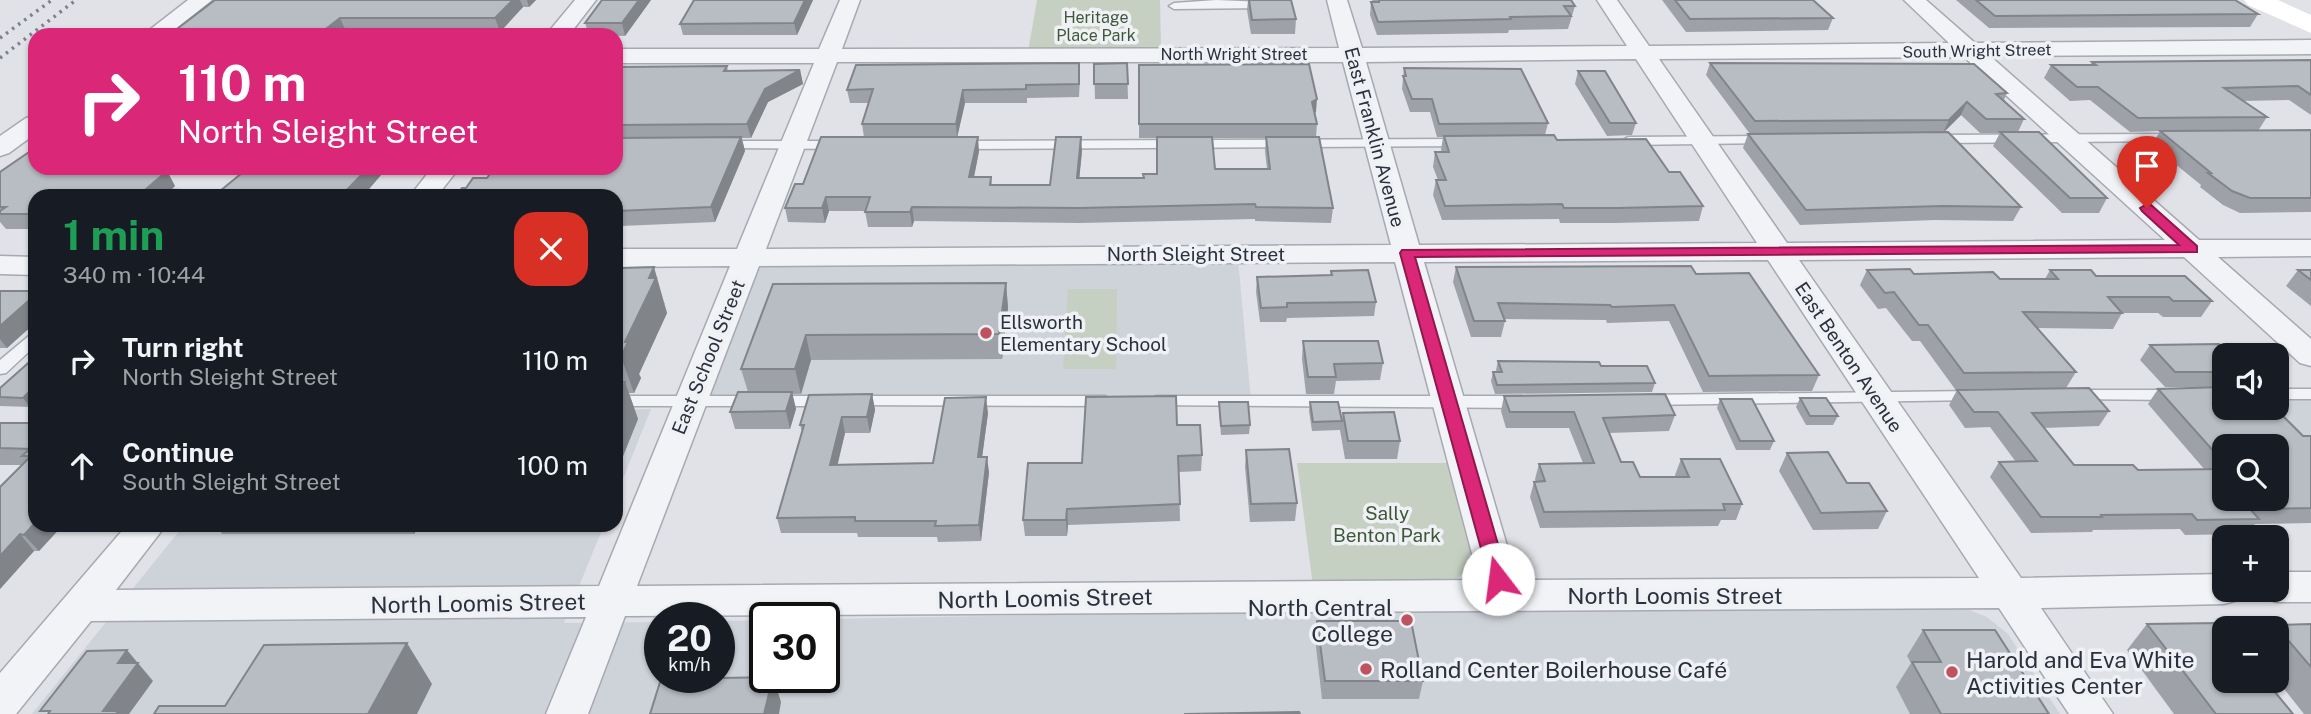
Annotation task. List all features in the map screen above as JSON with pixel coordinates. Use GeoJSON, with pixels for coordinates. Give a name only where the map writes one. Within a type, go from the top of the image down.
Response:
{"type":"FeatureCollection","features":[{"type":"Feature","properties":{"kind":"main road"},"geometry":{"type":"LineString","coordinates":[[2257,0],[2311,24]]}},
{"type":"Feature","properties":{"kind":"street"},"geometry":{"type":"LineString","coordinates":[[164,28],[202,0]]}},
{"type":"Feature","properties":{"kind":"street"},"geometry":{"type":"LineString","coordinates":[[563,28],[586,0]]}},
{"type":"Feature","properties":{"kind":"street","name":"East School Street"},"geometry":{"type":"LineString","coordinates":[[567,714],[850,0]]}},
{"type":"Feature","properties":{"kind":"street","name":"East Franklin Avenue"},"geometry":{"type":"LineString","coordinates":[[1337,0],[1503,597]]}},
{"type":"Feature","properties":{"kind":"street","name":"East Benton Avenue"},"geometry":{"type":"LineString","coordinates":[[1607,0],[2092,714]]}},
{"type":"Feature","properties":{"kind":"street"},"geometry":{"type":"LineString","coordinates":[[1914,0],[2311,356]]}},
{"type":"Feature","properties":{"kind":"street","name":"South Wright Street"},"geometry":{"type":"LineString","coordinates":[[1643,53],[2311,47]]}},
{"type":"Feature","properties":{"kind":"street","name":"North Wright Street"},"geometry":{"type":"LineString","coordinates":[[623,56],[1643,53]]}},
{"type":"Feature","properties":{"kind":"street"},"geometry":{"type":"LineString","coordinates":[[0,148],[28,127]]}},
{"type":"Feature","properties":{"kind":"street"},"geometry":{"type":"LineString","coordinates":[[429,189],[440,175]]}},
{"type":"Feature","properties":{"kind":"street","name":"North Sleight Street"},"geometry":{"type":"LineString","coordinates":[[623,258],[2311,248]]}},
{"type":"Feature","properties":{"kind":"street"},"geometry":{"type":"LineString","coordinates":[[0,265],[28,266]]}},
{"type":"Feature","properties":{"kind":"street"},"geometry":{"type":"LineString","coordinates":[[8,683],[80,607],[142,532]]}},
{"type":"Feature","properties":{"kind":"street"},"geometry":{"type":"LineString","coordinates":[[2289,587],[2311,587]]}},
{"type":"Feature","properties":{"kind":"street","name":"North Loomis Street"},"geometry":{"type":"LineString","coordinates":[[80,607],[2212,589]]}},
{"type":"Feature","properties":{"kind":"lane"},"geometry":{"type":"LineString","coordinates":[[1174,6],[1221,3],[1277,5]]}},
{"type":"Feature","properties":{"kind":"lane"},"geometry":{"type":"LineString","coordinates":[[1925,139],[2188,138]]}},
{"type":"Feature","properties":{"kind":"lane"},"geometry":{"type":"LineString","coordinates":[[1617,141],[1775,140]]}},
{"type":"Feature","properties":{"kind":"lane"},"geometry":{"type":"LineString","coordinates":[[950,145],[1470,143]]}},
{"type":"Feature","properties":{"kind":"lane"},"geometry":{"type":"LineString","coordinates":[[711,145],[852,145]]}},
{"type":"Feature","properties":{"kind":"lane"},"geometry":{"type":"LineString","coordinates":[[0,369],[28,344]]}},
{"type":"Feature","properties":{"kind":"lane"},"geometry":{"type":"LineString","coordinates":[[2061,395],[2197,394]]}},
{"type":"Feature","properties":{"kind":"lane"},"geometry":{"type":"LineString","coordinates":[[2289,394],[2311,394]]}},
{"type":"Feature","properties":{"kind":"lane"},"geometry":{"type":"LineString","coordinates":[[1628,400],[1993,396]]}},
{"type":"Feature","properties":{"kind":"lane"},"geometry":{"type":"LineString","coordinates":[[623,401],[1546,402]]}},
{"type":"Feature","properties":{"kind":"shaded area","name":"Ellsworth Elementary School"},"geometry":{"type":"Polygon","coordinates":[[[1238,259],[1251,401],[699,401],[754,265],[1238,259]]]}},
{"type":"Feature","properties":{"kind":"shaded area"},"geometry":{"type":"Polygon","coordinates":[[[2289,397],[2311,397],[2311,512],[2289,469],[2289,434],[2258,434],[2235,420],[2289,420],[2289,397]]]}},
{"type":"Feature","properties":{"kind":"shaded area"},"geometry":{"type":"Polygon","coordinates":[[[651,409],[623,479],[623,410],[651,409]]]}},
{"type":"Feature","properties":{"kind":"shaded area","name":"North Central College"},"geometry":{"type":"Polygon","coordinates":[[[178,532],[601,532],[564,623],[644,622],[644,693],[735,693],[735,621],[749,620],[749,693],[840,693],[840,619],[1217,612],[1959,606],[1987,617],[2008,634],[2060,714],[32,714],[178,532]]]}},
{"type":"Feature","properties":{"kind":"green space","name":"Heritage Place Park"},"geometry":{"type":"Polygon","coordinates":[[[1037,0],[1160,0],[1161,51],[1028,52],[1037,0]]]}},
{"type":"Feature","properties":{"kind":"green space"},"geometry":{"type":"Polygon","coordinates":[[[1068,289],[1117,289],[1116,369],[1063,369],[1068,289]]]}},
{"type":"Feature","properties":{"kind":"green space","name":"Sally Benton Park"},"geometry":{"type":"Polygon","coordinates":[[[1297,463],[1447,463],[1471,554],[1466,569],[1461,576],[1447,584],[1313,586],[1297,463]]]}},
{"type":"Feature","properties":{"kind":"building"},"geometry":{"type":"Polygon","coordinates":[[[215,0],[513,0],[495,18],[340,18],[327,28],[178,28],[215,0]]]}},
{"type":"Feature","properties":{"kind":"building"},"geometry":{"type":"Polygon","coordinates":[[[602,0],[639,0],[622,23],[585,23],[602,0]]]}},
{"type":"Feature","properties":{"kind":"building"},"geometry":{"type":"Polygon","coordinates":[[[694,0],[805,0],[794,23],[680,24],[694,0]]]}},
{"type":"Feature","properties":{"kind":"building"},"geometry":{"type":"Polygon","coordinates":[[[1249,0],[1291,0],[1296,19],[1252,20],[1249,0]]]}},
{"type":"Feature","properties":{"kind":"building"},"geometry":{"type":"Polygon","coordinates":[[[1571,0],[1575,6],[1564,6],[1571,16],[1378,22],[1371,2],[1571,0]]]}},
{"type":"Feature","properties":{"kind":"building"},"geometry":{"type":"Polygon","coordinates":[[[1675,0],[1813,0],[1833,18],[1690,19],[1675,0]]]}},
{"type":"Feature","properties":{"kind":"building"},"geometry":{"type":"Polygon","coordinates":[[[1976,0],[2235,0],[2258,14],[1995,16],[1976,0]]]}},
{"type":"Feature","properties":{"kind":"building"},"geometry":{"type":"Polygon","coordinates":[[[2311,60],[2311,95],[2298,86],[2224,88],[2267,117],[2138,118],[2098,87],[2077,87],[2051,65],[2096,65],[2092,62],[2311,60]]]}},
{"type":"Feature","properties":{"kind":"building"},"geometry":{"type":"Polygon","coordinates":[[[1079,63],[1079,84],[1026,85],[1026,89],[963,90],[956,124],[862,124],[873,89],[847,90],[856,65],[1079,63]]]}},
{"type":"Feature","properties":{"kind":"building"},"geometry":{"type":"Polygon","coordinates":[[[1127,63],[1128,84],[1094,84],[1094,64],[1127,63]]]}},
{"type":"Feature","properties":{"kind":"building"},"geometry":{"type":"Polygon","coordinates":[[[1710,63],[1974,64],[2007,93],[1996,94],[2024,119],[1986,119],[1967,102],[1949,120],[1755,121],[1710,63]]]}},
{"type":"Feature","properties":{"kind":"building"},"geometry":{"type":"Polygon","coordinates":[[[1309,64],[1317,99],[1312,102],[1317,124],[1139,124],[1139,65],[1309,64]]]}},
{"type":"Feature","properties":{"kind":"building"},"geometry":{"type":"Polygon","coordinates":[[[727,66],[724,71],[800,70],[765,89],[747,124],[623,125],[623,67],[727,66]]]}},
{"type":"Feature","properties":{"kind":"building"},"geometry":{"type":"Polygon","coordinates":[[[1404,68],[1521,69],[1548,123],[1439,124],[1432,99],[1412,99],[1403,76],[1406,76],[1404,68]]]}},
{"type":"Feature","properties":{"kind":"building"},"geometry":{"type":"Polygon","coordinates":[[[1578,71],[1605,71],[1636,123],[1610,123],[1578,71]]]}},
{"type":"Feature","properties":{"kind":"building"},"geometry":{"type":"Polygon","coordinates":[[[2311,130],[2311,198],[2250,198],[2232,191],[2160,131],[2311,130]]]}},
{"type":"Feature","properties":{"kind":"building"},"geometry":{"type":"Polygon","coordinates":[[[1948,132],[2021,207],[1942,206],[1806,210],[1748,134],[1948,132]]]}},
{"type":"Feature","properties":{"kind":"building"},"geometry":{"type":"Polygon","coordinates":[[[2000,132],[2039,132],[2107,198],[2070,198],[2000,132]]]}},
{"type":"Feature","properties":{"kind":"building"},"geometry":{"type":"Polygon","coordinates":[[[1554,135],[1557,140],[1646,139],[1669,172],[1680,172],[1703,206],[1445,206],[1436,180],[1446,180],[1435,152],[1449,152],[1444,136],[1554,135]]]}},
{"type":"Feature","properties":{"kind":"building"},"geometry":{"type":"Polygon","coordinates":[[[741,137],[711,207],[623,211],[623,189],[461,189],[466,188],[473,178],[487,178],[489,175],[623,175],[623,138],[741,137]]]}},
{"type":"Feature","properties":{"kind":"building"},"geometry":{"type":"Polygon","coordinates":[[[821,137],[978,137],[969,177],[991,177],[990,185],[1050,185],[1056,137],[1081,137],[1077,178],[1144,178],[1143,174],[1157,174],[1157,137],[1212,137],[1215,169],[1270,169],[1266,137],[1319,137],[1333,208],[1256,207],[1255,204],[1080,208],[912,207],[910,212],[865,212],[870,197],[826,197],[822,208],[785,208],[795,184],[803,184],[821,137]]]}},
{"type":"Feature","properties":{"kind":"building"},"geometry":{"type":"Polygon","coordinates":[[[28,153],[28,175],[162,175],[146,189],[28,189],[28,214],[0,214],[6,207],[0,207],[0,172],[28,153]]]}},
{"type":"Feature","properties":{"kind":"building"},"geometry":{"type":"Polygon","coordinates":[[[239,175],[361,175],[348,189],[222,189],[239,175]]]}},
{"type":"Feature","properties":{"kind":"building"},"geometry":{"type":"Polygon","coordinates":[[[1691,266],[1696,274],[1749,273],[1819,375],[1709,376],[1674,305],[1612,307],[1498,303],[1505,321],[1474,321],[1456,267],[1691,266]]]}},
{"type":"Feature","properties":{"kind":"building"},"geometry":{"type":"Polygon","coordinates":[[[654,267],[649,278],[656,278],[625,342],[628,342],[623,353],[623,268],[654,267]]]}},
{"type":"Feature","properties":{"kind":"building"},"geometry":{"type":"Polygon","coordinates":[[[1910,269],[1914,274],[1993,272],[2000,279],[2058,279],[2050,270],[2091,270],[2096,276],[2185,276],[2212,301],[2173,301],[2169,297],[2108,297],[2122,313],[2023,312],[2076,372],[1964,373],[1928,325],[1919,325],[1894,292],[1885,293],[1867,270],[1910,269]]]}},
{"type":"Feature","properties":{"kind":"building"},"geometry":{"type":"Polygon","coordinates":[[[1368,270],[1376,302],[1287,303],[1287,307],[1261,308],[1257,277],[1332,275],[1331,271],[1368,270]]]}},
{"type":"Feature","properties":{"kind":"building"},"geometry":{"type":"Polygon","coordinates":[[[2298,270],[2311,270],[2311,280],[2298,270]]]}},
{"type":"Feature","properties":{"kind":"building"},"geometry":{"type":"Polygon","coordinates":[[[1006,283],[999,334],[806,335],[795,369],[741,369],[773,284],[1006,283]]]}},
{"type":"Feature","properties":{"kind":"building"},"geometry":{"type":"Polygon","coordinates":[[[0,291],[28,291],[28,301],[0,326],[0,291]]]}},
{"type":"Feature","properties":{"kind":"building"},"geometry":{"type":"Polygon","coordinates":[[[1303,341],[1378,341],[1383,363],[1334,364],[1336,377],[1308,377],[1303,341]]]}},
{"type":"Feature","properties":{"kind":"building"},"geometry":{"type":"Polygon","coordinates":[[[2212,344],[2212,372],[2175,372],[2150,345],[2212,344]]]}},
{"type":"Feature","properties":{"kind":"building"},"geometry":{"type":"Polygon","coordinates":[[[1498,361],[1599,362],[1601,366],[1647,366],[1655,383],[1497,385],[1493,372],[1502,372],[1498,361]]]}},
{"type":"Feature","properties":{"kind":"building"},"geometry":{"type":"Polygon","coordinates":[[[28,363],[28,393],[23,398],[0,397],[0,388],[28,363]]]}},
{"type":"Feature","properties":{"kind":"building"},"geometry":{"type":"Polygon","coordinates":[[[2212,387],[2212,420],[2287,420],[2303,436],[2311,436],[2311,508],[2289,508],[2289,434],[2212,434],[2212,450],[2158,389],[2212,387]]]}},
{"type":"Feature","properties":{"kind":"building"},"geometry":{"type":"Polygon","coordinates":[[[2089,388],[2109,411],[2032,413],[2074,465],[2133,465],[2138,470],[2212,469],[2212,511],[2252,511],[2259,519],[2197,520],[2192,514],[2041,517],[1999,462],[2037,461],[1998,412],[1974,412],[1957,390],[2089,388]]]}},
{"type":"Feature","properties":{"kind":"building"},"geometry":{"type":"Polygon","coordinates":[[[738,392],[792,392],[786,411],[730,412],[738,392]]]}},
{"type":"Feature","properties":{"kind":"building"},"geometry":{"type":"Polygon","coordinates":[[[872,394],[867,417],[842,417],[830,465],[933,463],[945,398],[986,397],[978,457],[987,457],[979,525],[935,526],[936,521],[855,521],[855,517],[777,518],[804,425],[800,425],[809,395],[872,394]]]}},
{"type":"Feature","properties":{"kind":"building"},"geometry":{"type":"Polygon","coordinates":[[[1665,394],[1675,415],[1603,418],[1621,462],[1633,462],[1640,477],[1689,477],[1681,459],[1720,459],[1742,504],[1723,504],[1725,510],[1544,512],[1534,482],[1545,481],[1539,464],[1594,463],[1574,412],[1510,412],[1504,396],[1665,394]]]}},
{"type":"Feature","properties":{"kind":"building"},"geometry":{"type":"Polygon","coordinates":[[[1176,396],[1177,425],[1200,425],[1202,455],[1178,456],[1180,504],[1067,509],[1066,520],[1023,520],[1028,463],[1082,463],[1086,397],[1176,396]]]}},
{"type":"Feature","properties":{"kind":"building"},"geometry":{"type":"Polygon","coordinates":[[[1800,398],[1826,398],[1838,416],[1810,416],[1800,398]]]}},
{"type":"Feature","properties":{"kind":"building"},"geometry":{"type":"Polygon","coordinates":[[[1720,399],[1752,399],[1774,441],[1740,441],[1720,399]]]}},
{"type":"Feature","properties":{"kind":"building"},"geometry":{"type":"Polygon","coordinates":[[[1219,402],[1248,402],[1250,425],[1221,426],[1219,402]]]}},
{"type":"Feature","properties":{"kind":"building"},"geometry":{"type":"Polygon","coordinates":[[[1310,402],[1338,402],[1342,421],[1313,422],[1310,402]]]}},
{"type":"Feature","properties":{"kind":"building"},"geometry":{"type":"Polygon","coordinates":[[[1394,412],[1400,441],[1348,441],[1343,413],[1394,412]]]}},
{"type":"Feature","properties":{"kind":"building"},"geometry":{"type":"Polygon","coordinates":[[[0,423],[28,423],[28,449],[0,448],[0,423]]]}},
{"type":"Feature","properties":{"kind":"building"},"geometry":{"type":"Polygon","coordinates":[[[1289,449],[1297,503],[1251,504],[1246,450],[1289,449]]]}},
{"type":"Feature","properties":{"kind":"building"},"geometry":{"type":"Polygon","coordinates":[[[1828,452],[1847,483],[1869,483],[1887,511],[1821,513],[1787,453],[1828,452]]]}},
{"type":"Feature","properties":{"kind":"building"},"geometry":{"type":"Polygon","coordinates":[[[28,459],[28,531],[24,535],[20,534],[0,556],[0,487],[28,459]]]}},
{"type":"Feature","properties":{"kind":"building","name":"Rolland Center Boilerhouse Café"},"geometry":{"type":"Polygon","coordinates":[[[1317,621],[1411,621],[1423,681],[1325,681],[1317,621]]]}},
{"type":"Feature","properties":{"kind":"building"},"geometry":{"type":"Polygon","coordinates":[[[2212,623],[2212,693],[2276,693],[2293,714],[2216,714],[2147,624],[2212,623]]]}},
{"type":"Feature","properties":{"kind":"building"},"geometry":{"type":"Polygon","coordinates":[[[2311,624],[2311,667],[2289,641],[2289,625],[2311,624]]]}},
{"type":"Feature","properties":{"kind":"building"},"geometry":{"type":"Polygon","coordinates":[[[1923,630],[1995,630],[2049,714],[1941,714],[1912,662],[1941,662],[1923,630]]]}},
{"type":"Feature","properties":{"kind":"building"},"geometry":{"type":"Polygon","coordinates":[[[407,643],[368,714],[154,714],[159,706],[225,706],[264,645],[407,643]]]}},
{"type":"Feature","properties":{"kind":"building"},"geometry":{"type":"Polygon","coordinates":[[[127,650],[118,663],[138,663],[103,711],[118,711],[116,714],[48,714],[50,711],[40,711],[87,651],[127,650]]]}},
{"type":"Feature","properties":{"kind":"building"},"geometry":{"type":"Polygon","coordinates":[[[749,677],[749,693],[769,693],[764,714],[650,714],[657,693],[735,693],[735,678],[749,677]]]}},
{"type":"Feature","properties":{"kind":"building"},"geometry":{"type":"Polygon","coordinates":[[[1299,712],[1300,714],[1184,714],[1299,712]]]}},
{"type":"Feature","properties":{"kind":"railway"},"geometry":{"type":"LineString","coordinates":[[0,38],[52,0]]}},
{"type":"Feature","properties":{"kind":"railway"},"geometry":{"type":"LineString","coordinates":[[39,28],[76,0]]}},
{"type":"Feature","properties":{"kind":"railway"},"geometry":{"type":"LineString","coordinates":[[0,58],[28,37]]}},
{"type":"Feature","properties":{"kind":"place","name":"Ellsworth Elementary School"},"geometry":{"type":"Point","coordinates":[986,333]}},
{"type":"Feature","properties":{"kind":"place","name":"North Central College"},"geometry":{"type":"Point","coordinates":[1407,620]}},
{"type":"Feature","properties":{"kind":"place","name":"Rolland Center Boilerhouse Café"},"geometry":{"type":"Point","coordinates":[1366,669]}},
{"type":"Feature","properties":{"kind":"place","name":"Harold and Eva White Activities Center"},"geometry":{"type":"Point","coordinates":[1952,672]}},
{"type":"Feature","properties":{"kind":"route"},"geometry":{"type":"LineString","coordinates":[[1498,579],[1407,253],[2192,249],[2147,208]]}}]}
